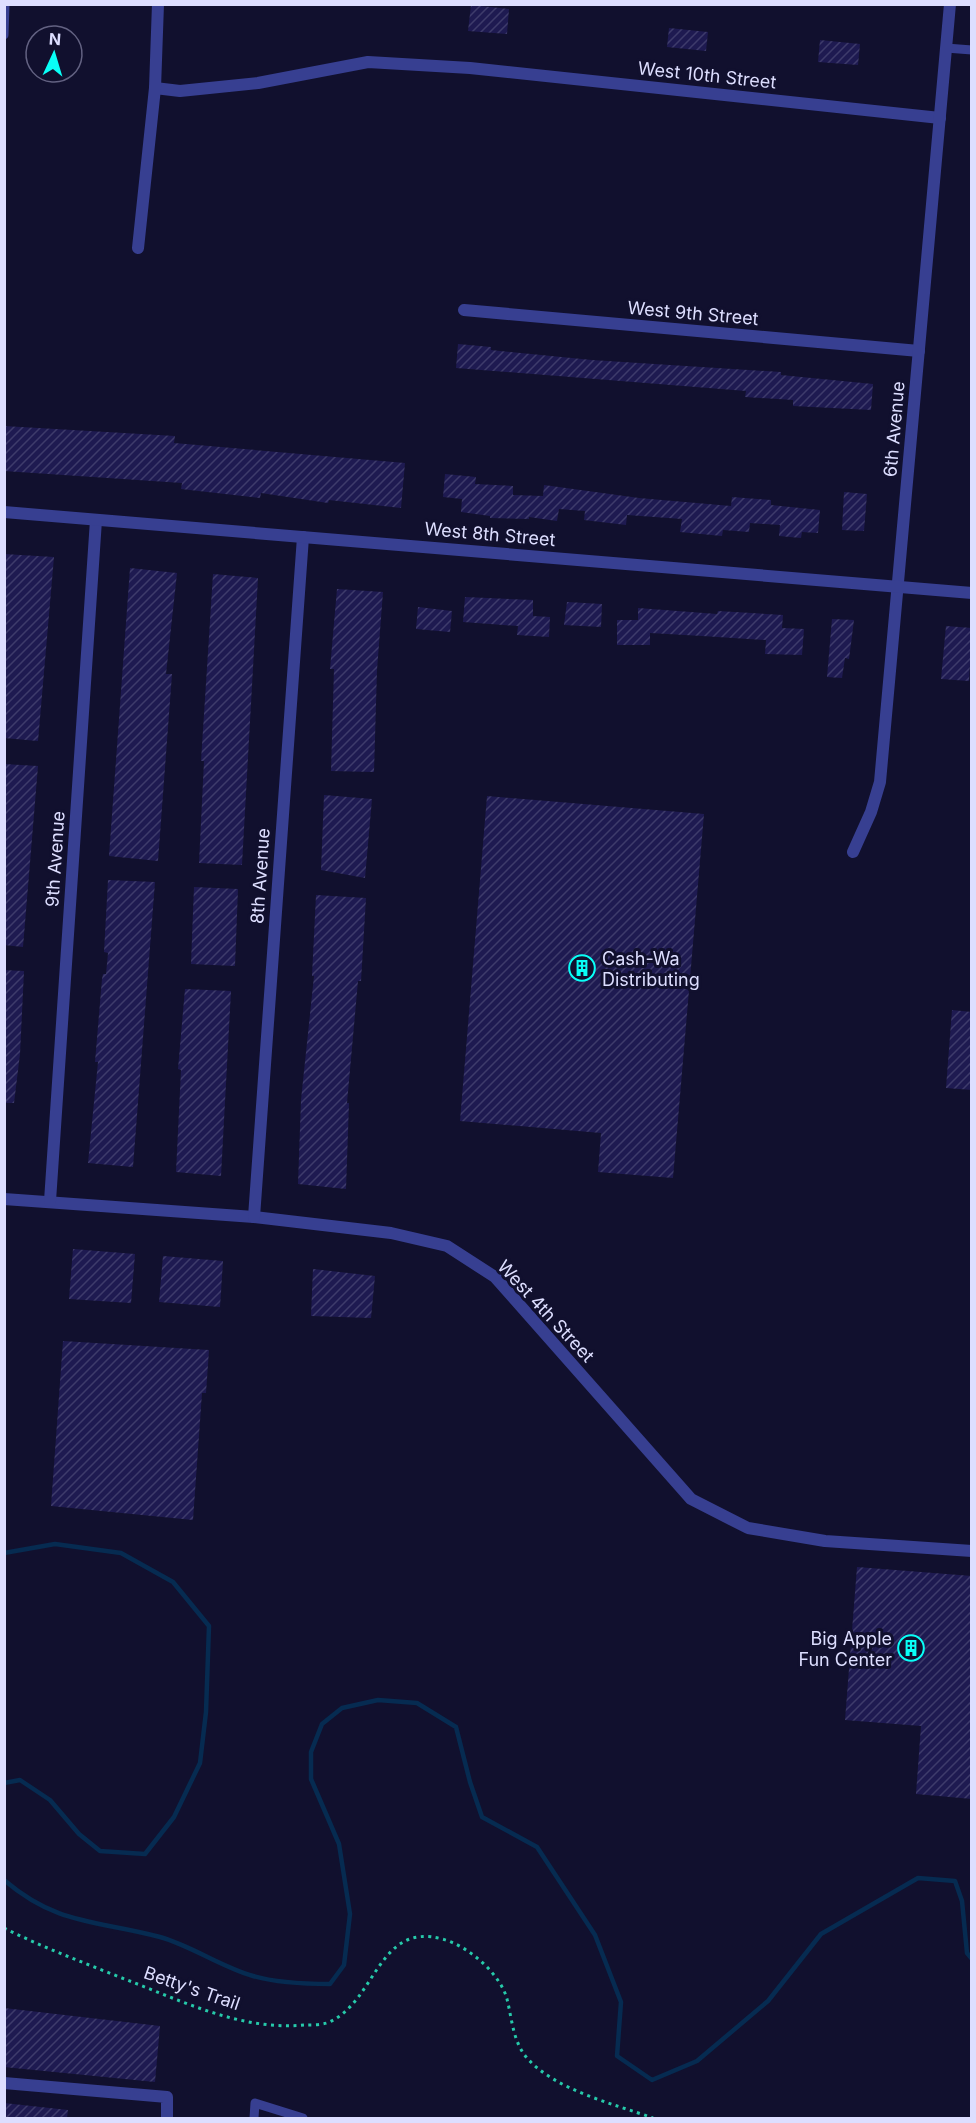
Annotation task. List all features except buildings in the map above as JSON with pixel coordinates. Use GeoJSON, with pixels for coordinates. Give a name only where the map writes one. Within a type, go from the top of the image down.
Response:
{"type":"FeatureCollection","features":[{"type":"Feature","properties":{"kind":"street"},"geometry":{"type":"LineString","coordinates":[[138,248],[155,88],[158,4]]}},
{"type":"Feature","properties":{"kind":"street","name":"6th Avenue"},"geometry":{"type":"LineString","coordinates":[[853,852],[871,812],[880,782],[950,4]]}},
{"type":"Feature","properties":{"kind":"street","name":"West 10th Street"},"geometry":{"type":"LineString","coordinates":[[155,88],[180,91],[258,83],[368,63],[470,68],[940,118]]}},
{"type":"Feature","properties":{"kind":"street","name":"West 9th Street"},"geometry":{"type":"LineString","coordinates":[[464,310],[919,351]]}},
{"type":"Feature","properties":{"kind":"street","name":"West 8th Street"},"geometry":{"type":"LineString","coordinates":[[4,512],[972,593]]}},
{"type":"Feature","properties":{"kind":"street","name":"9th Avenue"},"geometry":{"type":"LineString","coordinates":[[50,1201],[96,520]]}},
{"type":"Feature","properties":{"kind":"street","name":"8th Avenue"},"geometry":{"type":"LineString","coordinates":[[254,1217],[303,537]]}},
{"type":"Feature","properties":{"kind":"street","name":"West 4th Street"},"geometry":{"type":"LineString","coordinates":[[4,1198],[254,1217],[391,1233],[447,1246],[495,1277],[691,1499],[748,1528],[825,1541],[972,1551]]}},
{"type":"Feature","properties":{"kind":"street"},"geometry":{"type":"LineString","coordinates":[[4,2084],[167,2097],[167,2118]]}},
{"type":"Feature","properties":{"kind":"lane"},"geometry":{"type":"LineString","coordinates":[[4,35],[5,4]]}},
{"type":"Feature","properties":{"kind":"lane"},"geometry":{"type":"LineString","coordinates":[[946,48],[972,50]]}},
{"type":"Feature","properties":{"kind":"lane"},"geometry":{"type":"LineString","coordinates":[[254,2118],[255,2103],[303,2118]]}},
{"type":"Feature","properties":{"kind":"path","name":"Betty's Trail"},"geometry":{"type":"LineString","coordinates":[[4,1929],[56,1952],[211,2012],[249,2022],[287,2027],[325,2024],[346,2012],[381,1962],[400,1942],[419,1936],[442,1939],[462,1947],[495,1979],[506,1996],[516,2038],[526,2057],[540,2070],[563,2084],[653,2118]]}},
{"type":"Feature","properties":{"kind":"waterway"},"geometry":{"type":"LineString","coordinates":[[4,1553],[55,1544],[121,1553],[173,1582],[209,1626],[206,1712],[200,1763],[174,1817],[145,1854],[100,1851],[79,1834],[50,1800],[20,1780],[4,1783]]}},
{"type":"Feature","properties":{"kind":"waterway"},"geometry":{"type":"LineString","coordinates":[[4,1880],[42,1906],[60,1914],[160,1937],[253,1976],[291,1983],[330,1984],[344,1965],[350,1914],[339,1844],[311,1779],[311,1752],[322,1724],[342,1708],[378,1700],[417,1703],[456,1727],[470,1782],[482,1817],[537,1847],[595,1935],[621,2002],[617,2056],[652,2080],[697,2061],[768,2001],[821,1934],[918,1878],[955,1881],[962,1901],[967,1953],[972,1959]]}},
{"type":"Feature","properties":{"kind":"place","name":"Cash-Wa Distributing"},"geometry":{"type":"Point","coordinates":[582,968]}},
{"type":"Feature","properties":{"kind":"place","name":"Big Apple Fun Center"},"geometry":{"type":"Point","coordinates":[911,1648]}}]}
